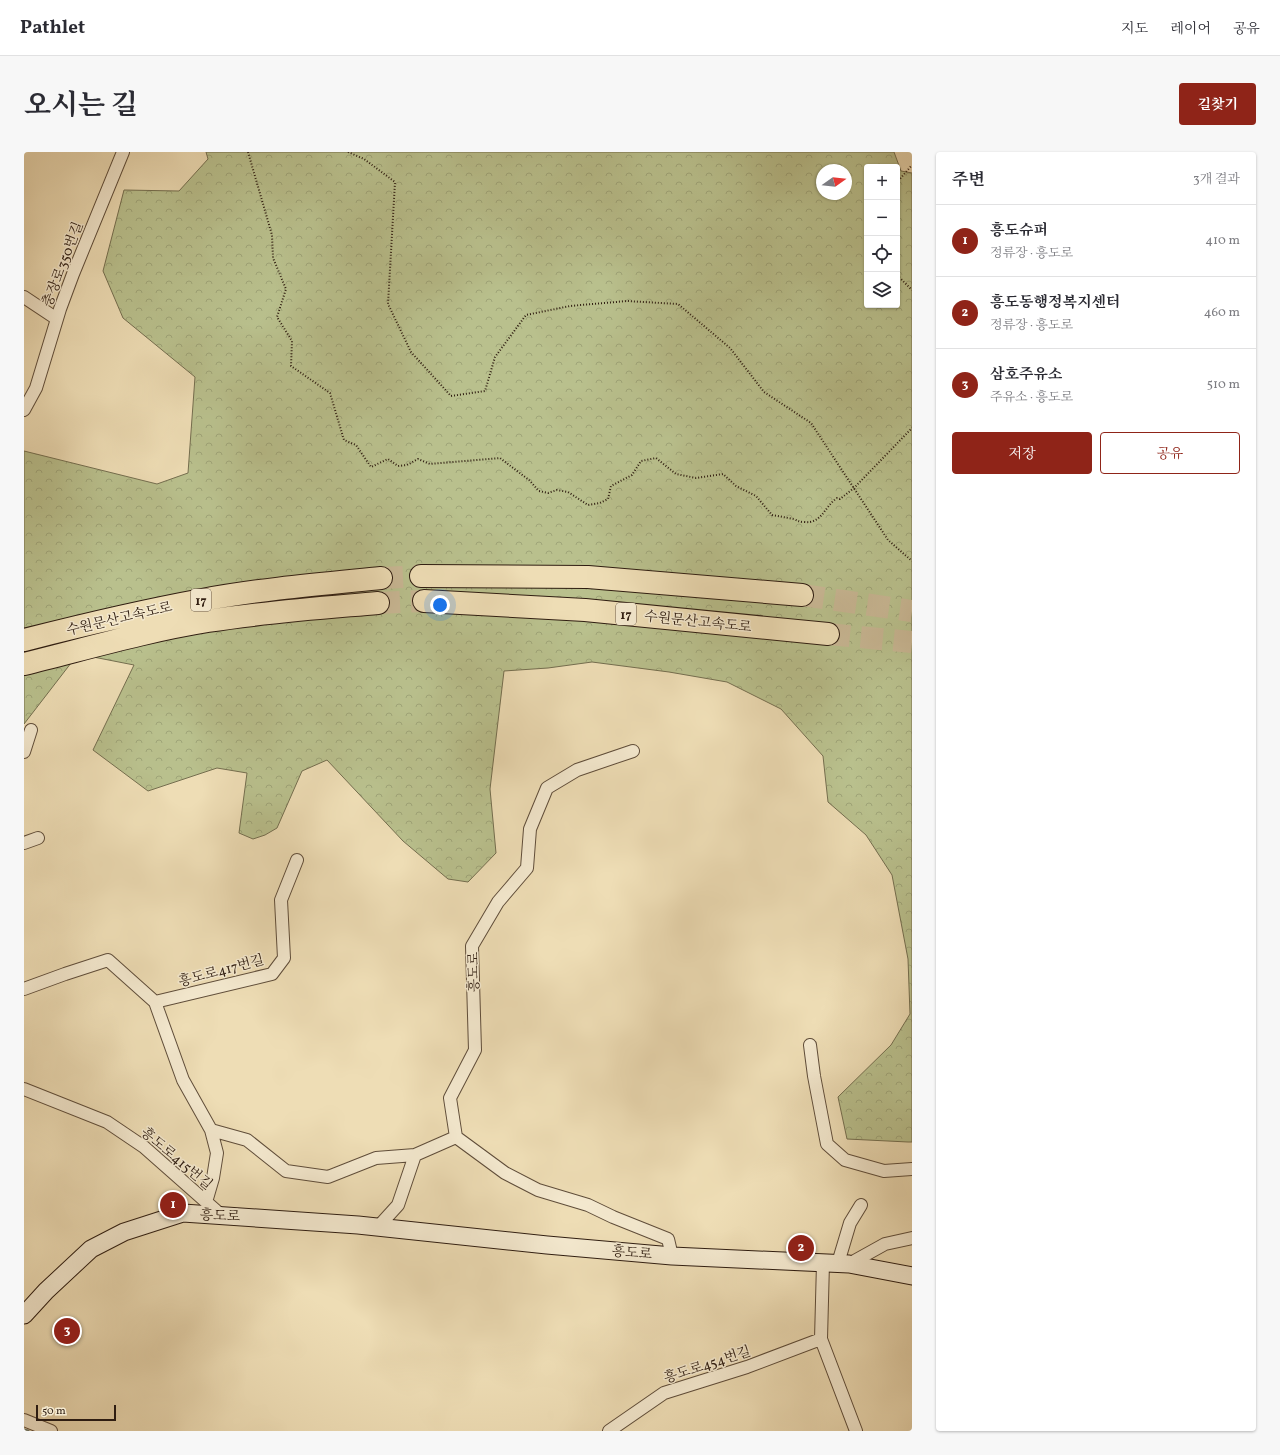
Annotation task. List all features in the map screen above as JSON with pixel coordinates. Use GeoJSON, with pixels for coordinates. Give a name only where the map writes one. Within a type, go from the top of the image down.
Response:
{"type":"FeatureCollection","features":[{"type":"Feature","properties":{"kind":"highway"},"geometry":{"type":"LineString","coordinates":[[421,576],[588,578],[802,595]]}},
{"type":"Feature","properties":{"kind":"highway","name":"수원문산고속도로"},"geometry":{"type":"LineString","coordinates":[[24,640],[104,620],[204,600],[293,587],[381,578]]}},
{"type":"Feature","properties":{"kind":"highway","name":"수원문산고속도로"},"geometry":{"type":"LineString","coordinates":[[424,601],[585,610],[828,634]]}},
{"type":"Feature","properties":{"kind":"highway","name":"수원문산고속도로"},"geometry":{"type":"LineString","coordinates":[[24,664],[117,640],[208,621],[297,609],[378,604]]}},
{"type":"Feature","properties":{"kind":"street","name":"충장로350번길"},"geometry":{"type":"LineString","coordinates":[[24,410],[36,388],[57,319],[73,274],[123,152]]}},
{"type":"Feature","properties":{"kind":"street"},"geometry":{"type":"LineString","coordinates":[[24,297],[57,319]]}},
{"type":"Feature","properties":{"kind":"street"},"geometry":{"type":"LineString","coordinates":[[24,752],[31,730]]}},
{"type":"Feature","properties":{"kind":"street","name":"흥도로"},"geometry":{"type":"LineString","coordinates":[[456,1137],[450,1098],[476,1050],[472,946],[498,902],[527,868],[530,829],[547,788],[577,770],[633,751]]}},
{"type":"Feature","properties":{"kind":"street"},"geometry":{"type":"LineString","coordinates":[[24,843],[38,838]]}},
{"type":"Feature","properties":{"kind":"street","name":"흥도로417번길"},"geometry":{"type":"LineString","coordinates":[[155,1002],[272,974],[284,958],[281,900],[297,860]]}},
{"type":"Feature","properties":{"kind":"street"},"geometry":{"type":"LineString","coordinates":[[24,989],[108,960],[155,1002],[183,1080],[211,1130],[217,1153],[213,1178],[206,1202]]}},
{"type":"Feature","properties":{"kind":"street"},"geometry":{"type":"LineString","coordinates":[[810,1045],[814,1076],[827,1144],[845,1160],[884,1171],[912,1169]]}},
{"type":"Feature","properties":{"kind":"street","name":"흥도로415번길"},"geometry":{"type":"LineString","coordinates":[[24,1089],[107,1122],[144,1147],[221,1215]]}},
{"type":"Feature","properties":{"kind":"street"},"geometry":{"type":"LineString","coordinates":[[211,1130],[247,1140],[286,1171],[328,1177],[376,1158],[415,1154],[456,1137],[505,1173],[538,1190],[588,1205],[613,1217],[668,1239],[672,1256]]}},
{"type":"Feature","properties":{"kind":"street"},"geometry":{"type":"LineString","coordinates":[[378,1227],[398,1205],[415,1154]]}},
{"type":"Feature","properties":{"kind":"street"},"geometry":{"type":"LineString","coordinates":[[856,1431],[821,1339],[836,1263],[850,1224],[861,1205]]}},
{"type":"Feature","properties":{"kind":"street","name":"흥도로"},"geometry":{"type":"LineString","coordinates":[[24,1315],[46,1291],[92,1250],[124,1232],[183,1213],[378,1227],[547,1245],[672,1256],[836,1263],[912,1276]]}},
{"type":"Feature","properties":{"kind":"street"},"geometry":{"type":"LineString","coordinates":[[836,1263],[886,1244],[912,1238]]}},
{"type":"Feature","properties":{"kind":"street","name":"흥도로454번길"},"geometry":{"type":"LineString","coordinates":[[609,1431],[664,1393],[747,1367],[821,1339]]}},
{"type":"Feature","properties":{"kind":"street"},"geometry":{"type":"LineString","coordinates":[[24,1420],[51,1431]]}},
{"type":"Feature","properties":{"kind":"path"},"geometry":{"type":"LineString","coordinates":[[248,152],[272,234],[274,258],[286,288],[276,317],[292,341],[291,366],[330,393],[344,440],[356,445],[371,467],[388,459],[398,466],[407,465],[418,458],[430,464],[500,458],[529,480],[539,491],[548,493],[557,490],[568,492],[588,505],[600,504],[608,499],[612,486],[632,475],[641,461],[656,458],[676,474],[696,478],[724,474],[736,486],[756,496],[772,515],[812,523],[818,519],[832,502],[837,498],[840,499],[854,488],[912,428]]}},
{"type":"Feature","properties":{"kind":"path"},"geometry":{"type":"LineString","coordinates":[[348,152],[364,159],[395,182],[388,304],[411,352],[451,396],[485,392],[495,357],[526,315],[570,306],[627,302],[678,304],[730,348],[764,392],[811,423],[888,540],[912,561]]}},
{"type":"Feature","properties":{"kind":"path"},"geometry":{"type":"LineString","coordinates":[[900,179],[912,165]]}},
{"type":"Feature","properties":{"kind":"path"},"geometry":{"type":"LineString","coordinates":[[900,278],[912,290]]}},
{"type":"Feature","properties":{"kind":"green space"},"geometry":{"type":"Polygon","coordinates":[[[206,152],[894,152],[898,164],[864,164],[864,308],[900,308],[900,168],[901,171],[912,173],[912,1142],[847,1139],[838,1097],[891,1045],[910,1014],[908,959],[892,875],[866,835],[828,802],[823,756],[781,709],[727,682],[669,672],[592,662],[548,668],[504,671],[490,789],[496,853],[468,882],[448,879],[403,841],[327,760],[302,771],[277,828],[265,835],[253,839],[239,833],[247,773],[217,768],[148,791],[93,750],[134,665],[78,654],[24,724],[24,451],[157,484],[188,473],[195,377],[123,318],[103,271],[124,190],[179,191],[208,159],[206,152]]]}},
{"type":"Feature","properties":{"kind":"waterway"},"geometry":{"type":"LineString","coordinates":[[24,1430],[28,1431]]}},
{"type":"Feature","properties":{"kind":"tunnel"},"geometry":{"type":"LineString","coordinates":[[381,578],[421,576]]}},
{"type":"Feature","properties":{"kind":"tunnel"},"geometry":{"type":"LineString","coordinates":[[802,595],[912,611]]}},
{"type":"Feature","properties":{"kind":"tunnel"},"geometry":{"type":"LineString","coordinates":[[378,603],[424,601]]}},
{"type":"Feature","properties":{"kind":"tunnel"},"geometry":{"type":"LineString","coordinates":[[828,634],[912,642]]}},
{"type":"Feature","properties":{"kind":"place","name":"흥도슈퍼"},"geometry":{"type":"Point","coordinates":[173,1205]}},
{"type":"Feature","properties":{"kind":"place","name":"흥도동행정복지센터"},"geometry":{"type":"Point","coordinates":[801,1248]}},
{"type":"Feature","properties":{"kind":"place","name":"삼호주유소"},"geometry":{"type":"Point","coordinates":[67,1331]}}]}
